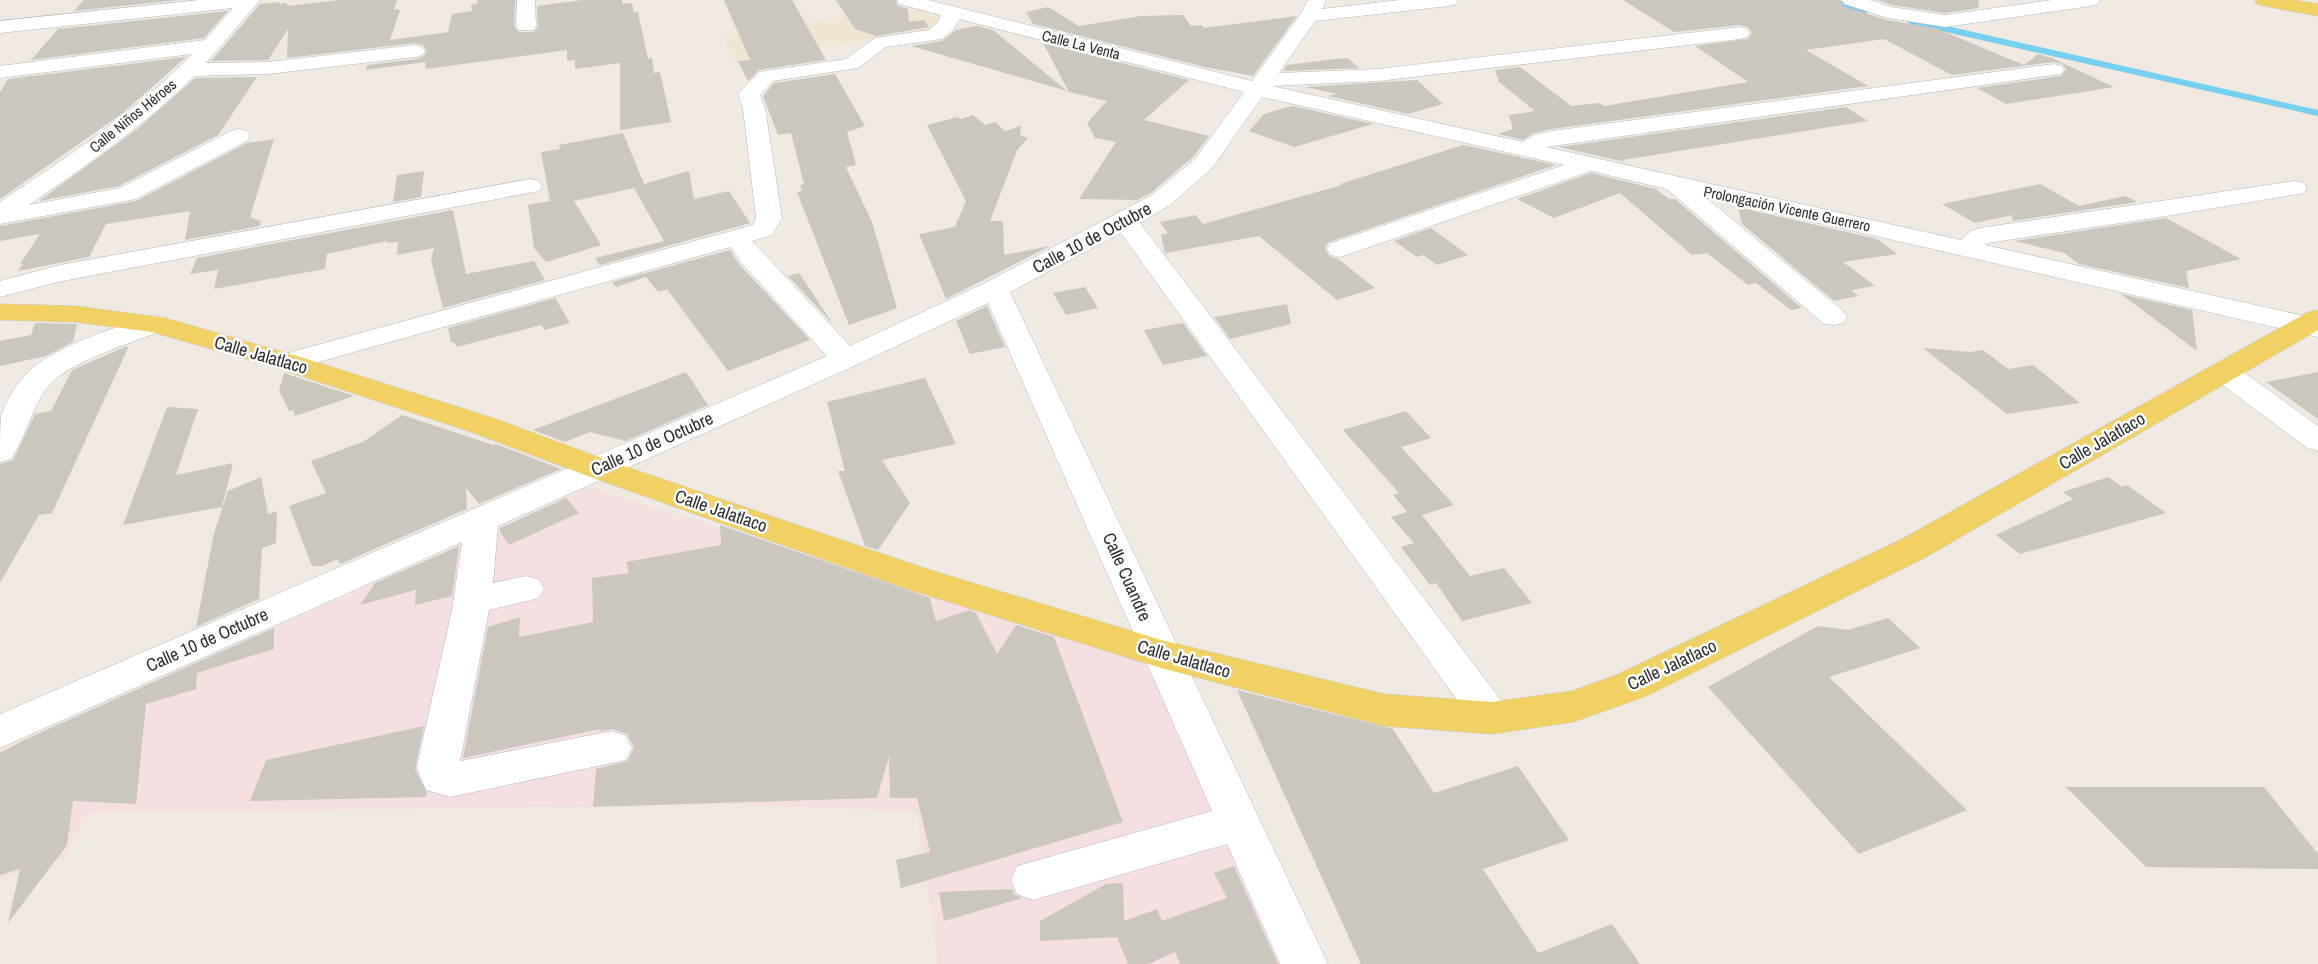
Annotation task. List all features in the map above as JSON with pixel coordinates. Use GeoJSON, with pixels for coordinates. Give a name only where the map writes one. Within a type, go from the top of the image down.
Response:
{"type":"FeatureCollection","features":[{"type":"Feature","properties":{"kind":"main road"},"geometry":{"type":"LineString","coordinates":[[2264,0],[2318,10]]}},
{"type":"Feature","properties":{"kind":"main road","name":"Calle Jalatlaco"},"geometry":{"type":"LineString","coordinates":[[0,312],[76,314],[155,324],[287,362],[482,425],[597,468],[917,579],[1161,654],[1384,710],[1492,718],[1573,706],[1630,686],[1914,548],[2223,372],[2314,324]]}},
{"type":"Feature","properties":{"kind":"street"},"geometry":{"type":"LineString","coordinates":[[28,24],[51,0]]}},
{"type":"Feature","properties":{"kind":"street"},"geometry":{"type":"LineString","coordinates":[[0,27],[196,3],[250,0]]}},
{"type":"Feature","properties":{"kind":"street","name":"Calle Niños Héroes"},"geometry":{"type":"LineString","coordinates":[[0,213],[118,133],[169,90],[213,45],[250,0]]}},
{"type":"Feature","properties":{"kind":"street"},"geometry":{"type":"LineString","coordinates":[[526,0],[526,26]]}},
{"type":"Feature","properties":{"kind":"street","name":"Calle La Venta"},"geometry":{"type":"LineString","coordinates":[[906,0],[1260,85]]}},
{"type":"Feature","properties":{"kind":"street"},"geometry":{"type":"LineString","coordinates":[[1260,85],[1313,8],[1449,0]]}},
{"type":"Feature","properties":{"kind":"street"},"geometry":{"type":"LineString","coordinates":[[1851,0],[1888,12],[1945,21],[2091,0]]}},
{"type":"Feature","properties":{"kind":"street"},"geometry":{"type":"LineString","coordinates":[[287,362],[738,239],[763,230],[769,218],[754,108],[749,94],[756,85],[766,76],[851,64],[874,45],[882,42],[935,35],[947,25],[952,12]]}},
{"type":"Feature","properties":{"kind":"street"},"geometry":{"type":"LineString","coordinates":[[1260,85],[1378,75],[1740,33]]}},
{"type":"Feature","properties":{"kind":"street"},"geometry":{"type":"LineString","coordinates":[[0,72],[213,45]]}},
{"type":"Feature","properties":{"kind":"street"},"geometry":{"type":"LineString","coordinates":[[188,70],[268,68],[415,51]]}},
{"type":"Feature","properties":{"kind":"street"},"geometry":{"type":"LineString","coordinates":[[1525,151],[1542,140],[1552,138],[2054,70]]}},
{"type":"Feature","properties":{"kind":"street","name":"Prolongación Vicente Guerrero"},"geometry":{"type":"LineString","coordinates":[[1260,85],[1525,151],[2314,324]]}},
{"type":"Feature","properties":{"kind":"street","name":"Calle 10 de Octubre"},"geometry":{"type":"LineString","coordinates":[[0,732],[846,359],[995,289],[1161,200],[1204,163],[1260,85]]}},
{"type":"Feature","properties":{"kind":"street"},"geometry":{"type":"LineString","coordinates":[[0,217],[127,194],[143,188],[239,136]]}},
{"type":"Feature","properties":{"kind":"street"},"geometry":{"type":"LineString","coordinates":[[1340,249],[1587,165]]}},
{"type":"Feature","properties":{"kind":"street"},"geometry":{"type":"LineString","coordinates":[[1676,185],[1833,317]]}},
{"type":"Feature","properties":{"kind":"street"},"geometry":{"type":"LineString","coordinates":[[0,289],[60,273],[530,186]]}},
{"type":"Feature","properties":{"kind":"street"},"geometry":{"type":"LineString","coordinates":[[1968,248],[1980,236],[2295,188]]}},
{"type":"Feature","properties":{"kind":"street"},"geometry":{"type":"LineString","coordinates":[[1125,221],[1492,718]]}},
{"type":"Feature","properties":{"kind":"street"},"geometry":{"type":"LineString","coordinates":[[738,239],[750,256],[846,359]]}},
{"type":"Feature","properties":{"kind":"street","name":"Calle Cuandre"},"geometry":{"type":"LineString","coordinates":[[995,289],[1304,964]]}},
{"type":"Feature","properties":{"kind":"street"},"geometry":{"type":"LineString","coordinates":[[0,452],[32,388],[40,377],[74,356],[155,324]]}},
{"type":"Feature","properties":{"kind":"street"},"geometry":{"type":"LineString","coordinates":[[2223,372],[2318,441]]}},
{"type":"Feature","properties":{"kind":"street"},"geometry":{"type":"LineString","coordinates":[[481,519],[479,559],[472,600],[439,761],[438,769],[441,778],[450,780],[612,748]]}},
{"type":"Feature","properties":{"kind":"street"},"geometry":{"type":"LineString","coordinates":[[472,600],[526,589]]}},
{"type":"Feature","properties":{"kind":"street"},"geometry":{"type":"LineString","coordinates":[[1033,880],[1238,822]]}},
{"type":"Feature","properties":{"kind":"shaded area"},"geometry":{"type":"Polygon","coordinates":[[[920,6],[946,10],[935,31],[731,60],[722,35],[920,6]]]}},
{"type":"Feature","properties":{"kind":"shaded area"},"geometry":{"type":"Polygon","coordinates":[[[589,487],[1078,640],[1174,660],[1298,964],[938,964],[917,812],[728,804],[85,814],[64,857],[0,879],[0,751],[589,487]]]}},
{"type":"Feature","properties":{"kind":"building"},"geometry":{"type":"Polygon","coordinates":[[[84,0],[178,0],[74,11],[84,0]]]}},
{"type":"Feature","properties":{"kind":"building"},"geometry":{"type":"Polygon","coordinates":[[[339,0],[397,0],[394,9],[400,10],[390,40],[448,32],[452,14],[472,11],[471,5],[477,4],[477,0],[515,0],[514,26],[519,32],[533,32],[538,27],[537,6],[582,0],[622,0],[623,4],[632,3],[634,13],[638,12],[648,59],[652,58],[654,73],[660,72],[671,122],[620,130],[620,63],[575,69],[575,60],[567,61],[567,50],[426,69],[425,62],[366,70],[367,65],[416,59],[424,56],[427,51],[423,45],[415,43],[287,58],[288,29],[268,60],[211,61],[260,4],[280,2],[279,4],[287,3],[287,6],[339,0]]]}},
{"type":"Feature","properties":{"kind":"building"},"geometry":{"type":"Polygon","coordinates":[[[724,0],[792,0],[826,60],[759,70],[748,81],[738,61],[750,60],[724,0]]]}},
{"type":"Feature","properties":{"kind":"building"},"geometry":{"type":"Polygon","coordinates":[[[836,0],[895,0],[898,6],[908,9],[909,22],[924,20],[929,27],[876,36],[855,29],[836,0]]]}},
{"type":"Feature","properties":{"kind":"building"},"geometry":{"type":"Polygon","coordinates":[[[1623,0],[1840,0],[1843,6],[1887,20],[1935,28],[2024,65],[2038,54],[2052,58],[2114,87],[2006,104],[1977,88],[2061,76],[2066,69],[2062,64],[2054,62],[1952,75],[1884,39],[1806,50],[1868,86],[1552,129],[1534,133],[1523,140],[1498,134],[1513,129],[1509,115],[1535,111],[1499,82],[1495,70],[1520,67],[1571,106],[1600,103],[1604,106],[1748,82],[1695,46],[1748,39],[1752,33],[1748,27],[1740,25],[1674,32],[1623,0]]]}},
{"type":"Feature","properties":{"kind":"building"},"geometry":{"type":"Polygon","coordinates":[[[1877,0],[1978,0],[1979,8],[1945,13],[1892,5],[1877,0]]]}},
{"type":"Feature","properties":{"kind":"building"},"geometry":{"type":"Polygon","coordinates":[[[1048,7],[1079,26],[1141,16],[1183,15],[1191,26],[1201,25],[1204,28],[1297,16],[1253,76],[1205,67],[1033,24],[1026,12],[1048,7]]]}},
{"type":"Feature","properties":{"kind":"building"},"geometry":{"type":"Polygon","coordinates":[[[228,11],[204,38],[31,60],[58,29],[228,11]]]}},
{"type":"Feature","properties":{"kind":"building"},"geometry":{"type":"Polygon","coordinates":[[[977,26],[993,30],[1067,91],[911,46],[942,41],[956,30],[977,26]]]}},
{"type":"Feature","properties":{"kind":"building"},"geometry":{"type":"Polygon","coordinates":[[[1043,43],[1189,80],[1144,120],[1209,136],[1194,156],[1151,193],[1137,200],[1079,199],[1116,142],[1095,138],[1087,123],[1107,101],[1069,92],[1043,43]]]}},
{"type":"Feature","properties":{"kind":"building"},"geometry":{"type":"Polygon","coordinates":[[[186,57],[123,113],[0,199],[0,92],[8,79],[186,57]]]}},
{"type":"Feature","properties":{"kind":"building"},"geometry":{"type":"Polygon","coordinates":[[[1349,59],[1359,68],[1283,71],[1287,65],[1349,59]]]}},
{"type":"Feature","properties":{"kind":"building"},"geometry":{"type":"Polygon","coordinates":[[[835,74],[865,126],[847,132],[856,165],[846,167],[872,222],[897,308],[849,325],[797,192],[802,191],[800,185],[804,184],[791,133],[778,135],[763,96],[774,83],[835,74]]]}},
{"type":"Feature","properties":{"kind":"building"},"geometry":{"type":"Polygon","coordinates":[[[257,77],[218,135],[119,186],[39,201],[136,130],[195,78],[257,77]]]}},
{"type":"Feature","properties":{"kind":"building"},"geometry":{"type":"Polygon","coordinates":[[[1417,80],[1443,104],[1408,114],[1328,96],[1337,94],[1305,87],[1417,80]]]}},
{"type":"Feature","properties":{"kind":"building"},"geometry":{"type":"Polygon","coordinates":[[[1292,106],[1373,124],[1294,147],[1249,131],[1264,114],[1292,106]]]}},
{"type":"Feature","properties":{"kind":"building"},"geometry":{"type":"Polygon","coordinates":[[[1846,107],[1868,121],[1622,160],[1625,162],[1559,147],[1846,107]]]}},
{"type":"Feature","properties":{"kind":"building"},"geometry":{"type":"Polygon","coordinates":[[[973,115],[985,125],[995,122],[1005,131],[1021,126],[1020,135],[1028,138],[1017,150],[990,221],[1003,221],[1004,255],[1050,246],[946,299],[919,234],[955,227],[966,201],[927,125],[973,115]]]}},
{"type":"Feature","properties":{"kind":"building"},"geometry":{"type":"Polygon","coordinates":[[[623,133],[644,184],[689,171],[694,199],[729,191],[750,223],[600,265],[595,258],[664,241],[634,188],[574,201],[601,245],[546,262],[534,248],[528,205],[550,201],[541,152],[560,149],[559,145],[623,133]]]}},
{"type":"Feature","properties":{"kind":"building"},"geometry":{"type":"Polygon","coordinates":[[[274,139],[250,217],[261,221],[260,226],[185,240],[190,211],[106,224],[89,257],[18,271],[23,264],[20,264],[40,234],[0,241],[0,226],[136,201],[247,143],[274,139]]]}},
{"type":"Feature","properties":{"kind":"building"},"geometry":{"type":"Polygon","coordinates":[[[1463,145],[1556,165],[1329,242],[1325,248],[1329,256],[1338,259],[1375,288],[1337,300],[1259,236],[1165,253],[1161,235],[1168,233],[1160,222],[1196,215],[1203,224],[1342,185],[1340,184],[1463,145]]]}},
{"type":"Feature","properties":{"kind":"building"},"geometry":{"type":"Polygon","coordinates":[[[424,171],[421,197],[393,202],[397,175],[424,171]]]}},
{"type":"Feature","properties":{"kind":"building"},"geometry":{"type":"Polygon","coordinates":[[[1591,173],[1656,189],[1669,199],[1675,199],[1802,308],[1791,310],[1756,283],[1748,285],[1707,253],[1692,255],[1620,193],[1554,218],[1517,199],[1591,173]]]}},
{"type":"Feature","properties":{"kind":"building"},"geometry":{"type":"Polygon","coordinates":[[[2040,184],[2079,206],[2125,196],[2137,202],[2012,221],[2013,215],[1975,223],[1942,204],[2040,184]]]}},
{"type":"Feature","properties":{"kind":"building"},"geometry":{"type":"Polygon","coordinates":[[[1738,207],[1877,239],[1897,254],[1843,262],[1875,286],[1851,290],[1858,296],[1834,301],[1742,224],[1738,207]]]}},
{"type":"Feature","properties":{"kind":"building"},"geometry":{"type":"Polygon","coordinates":[[[453,210],[466,274],[534,261],[545,280],[443,308],[431,260],[434,248],[397,255],[398,242],[387,243],[387,241],[327,254],[325,269],[214,289],[218,270],[190,274],[197,258],[453,210]]]}},
{"type":"Feature","properties":{"kind":"building"},"geometry":{"type":"Polygon","coordinates":[[[2166,218],[2241,259],[2186,271],[2189,288],[2079,264],[2064,253],[2015,241],[2166,218]]]}},
{"type":"Feature","properties":{"kind":"building"},"geometry":{"type":"Polygon","coordinates":[[[1431,228],[1468,255],[1437,265],[1423,255],[1417,257],[1394,241],[1431,228]]]}},
{"type":"Feature","properties":{"kind":"building"},"geometry":{"type":"Polygon","coordinates":[[[730,250],[739,264],[810,340],[728,371],[667,289],[658,292],[646,277],[616,287],[612,282],[730,250]]]}},
{"type":"Feature","properties":{"kind":"building"},"geometry":{"type":"Polygon","coordinates":[[[799,273],[833,324],[788,276],[799,273]]]}},
{"type":"Feature","properties":{"kind":"building"},"geometry":{"type":"Polygon","coordinates":[[[1085,287],[1098,308],[1066,315],[1053,293],[1085,287]]]}},
{"type":"Feature","properties":{"kind":"building"},"geometry":{"type":"Polygon","coordinates":[[[2121,294],[2192,310],[2197,351],[2121,294]]]}},
{"type":"Feature","properties":{"kind":"building"},"geometry":{"type":"Polygon","coordinates":[[[555,298],[570,323],[545,330],[541,325],[457,347],[454,342],[451,343],[448,328],[555,298]]]}},
{"type":"Feature","properties":{"kind":"building"},"geometry":{"type":"Polygon","coordinates":[[[1287,304],[1291,324],[1230,339],[1214,317],[1287,304]]]}},
{"type":"Feature","properties":{"kind":"building"},"geometry":{"type":"Polygon","coordinates":[[[987,306],[1005,347],[970,354],[956,321],[987,306]]]}},
{"type":"Feature","properties":{"kind":"building"},"geometry":{"type":"Polygon","coordinates":[[[35,323],[77,324],[73,342],[46,356],[0,366],[0,341],[31,335],[35,323]]]}},
{"type":"Feature","properties":{"kind":"building"},"geometry":{"type":"Polygon","coordinates":[[[1183,323],[1207,356],[1163,365],[1144,330],[1183,323]]]}},
{"type":"Feature","properties":{"kind":"building"},"geometry":{"type":"Polygon","coordinates":[[[127,346],[52,513],[39,515],[0,583],[0,464],[13,460],[35,414],[51,411],[72,370],[127,346]]]}},
{"type":"Feature","properties":{"kind":"building"},"geometry":{"type":"Polygon","coordinates":[[[1923,348],[1970,352],[1983,350],[2008,369],[2033,365],[2080,403],[2007,414],[1923,348]]]}},
{"type":"Feature","properties":{"kind":"building"},"geometry":{"type":"Polygon","coordinates":[[[686,372],[708,405],[626,441],[590,432],[565,442],[533,430],[686,372]]]}},
{"type":"Feature","properties":{"kind":"building"},"geometry":{"type":"Polygon","coordinates":[[[2318,372],[2318,419],[2266,382],[2318,372]]]}},
{"type":"Feature","properties":{"kind":"building"},"geometry":{"type":"Polygon","coordinates":[[[284,373],[354,396],[295,416],[293,410],[289,411],[279,390],[284,373]]]}},
{"type":"Feature","properties":{"kind":"building"},"geometry":{"type":"Polygon","coordinates":[[[925,378],[956,444],[882,460],[910,503],[878,550],[865,546],[838,471],[845,471],[827,402],[925,378]]]}},
{"type":"Feature","properties":{"kind":"building"},"geometry":{"type":"Polygon","coordinates":[[[167,407],[198,409],[176,475],[233,463],[222,507],[123,525],[167,407]]]}},
{"type":"Feature","properties":{"kind":"building"},"geometry":{"type":"Polygon","coordinates":[[[1406,411],[1431,438],[1401,447],[1454,505],[1422,515],[1470,576],[1504,568],[1532,603],[1462,621],[1436,583],[1430,585],[1401,547],[1414,543],[1391,517],[1407,512],[1393,495],[1399,493],[1343,430],[1406,411]]]}},
{"type":"Feature","properties":{"kind":"building"},"geometry":{"type":"Polygon","coordinates":[[[402,415],[493,445],[496,444],[561,469],[479,504],[466,488],[467,509],[340,564],[338,559],[322,566],[312,566],[289,506],[326,493],[311,461],[363,442],[402,415]]]}},
{"type":"Feature","properties":{"kind":"building"},"geometry":{"type":"Polygon","coordinates":[[[261,477],[268,514],[277,511],[276,543],[262,548],[259,599],[196,627],[214,533],[228,491],[261,477]]]}},
{"type":"Feature","properties":{"kind":"building"},"geometry":{"type":"Polygon","coordinates":[[[2108,477],[2122,487],[2127,485],[2166,513],[2020,554],[1996,535],[2073,499],[2063,492],[2108,477]]]}},
{"type":"Feature","properties":{"kind":"building"},"geometry":{"type":"Polygon","coordinates":[[[566,498],[579,513],[509,545],[500,532],[500,528],[566,498]]]}},
{"type":"Feature","properties":{"kind":"building"},"geometry":{"type":"Polygon","coordinates":[[[720,525],[930,598],[936,621],[969,610],[976,613],[997,654],[1016,625],[1054,637],[1123,822],[901,888],[896,860],[930,852],[917,798],[890,798],[889,756],[877,798],[593,807],[596,769],[628,761],[634,747],[627,734],[613,729],[599,731],[600,729],[463,758],[488,627],[520,617],[519,637],[593,622],[592,578],[629,573],[626,562],[721,545],[720,525]]]}},
{"type":"Feature","properties":{"kind":"building"},"geometry":{"type":"Polygon","coordinates":[[[459,546],[452,596],[415,605],[416,590],[360,605],[375,583],[459,546]]]}},
{"type":"Feature","properties":{"kind":"building"},"geometry":{"type":"Polygon","coordinates":[[[1888,618],[1920,648],[1829,677],[1967,810],[1859,854],[1708,687],[1818,626],[1848,630],[1888,618]]]}},
{"type":"Feature","properties":{"kind":"building"},"geometry":{"type":"Polygon","coordinates":[[[274,628],[274,649],[197,673],[196,689],[146,704],[136,804],[73,801],[67,845],[8,923],[20,869],[0,875],[0,753],[26,739],[274,628]]]}},
{"type":"Feature","properties":{"kind":"building"},"geometry":{"type":"Polygon","coordinates":[[[1237,690],[1393,729],[1434,793],[1518,766],[1569,840],[1483,869],[1538,953],[1612,924],[1640,964],[1361,964],[1237,690]]]}},
{"type":"Feature","properties":{"kind":"building"},"geometry":{"type":"Polygon","coordinates":[[[424,726],[415,769],[427,793],[426,797],[250,801],[266,760],[424,726]]]}},
{"type":"Feature","properties":{"kind":"building"},"geometry":{"type":"Polygon","coordinates":[[[2066,787],[2264,787],[2318,854],[2318,869],[2146,867],[2066,787]]]}},
{"type":"Feature","properties":{"kind":"building"},"geometry":{"type":"Polygon","coordinates":[[[1234,866],[1278,964],[1180,964],[1175,952],[1148,964],[1128,964],[1117,937],[1040,941],[1040,921],[1106,884],[1123,883],[1124,921],[1157,909],[1162,921],[1227,898],[1214,873],[1234,866]]]}},
{"type":"Feature","properties":{"kind":"building"},"geometry":{"type":"Polygon","coordinates":[[[1012,889],[1015,895],[1022,898],[944,921],[939,892],[1012,889]]]}},
{"type":"Feature","properties":{"kind":"waterway"},"geometry":{"type":"LineString","coordinates":[[1823,0],[1865,10]]}},
{"type":"Feature","properties":{"kind":"waterway"},"geometry":{"type":"LineString","coordinates":[[1911,21],[2318,113]]}}]}
